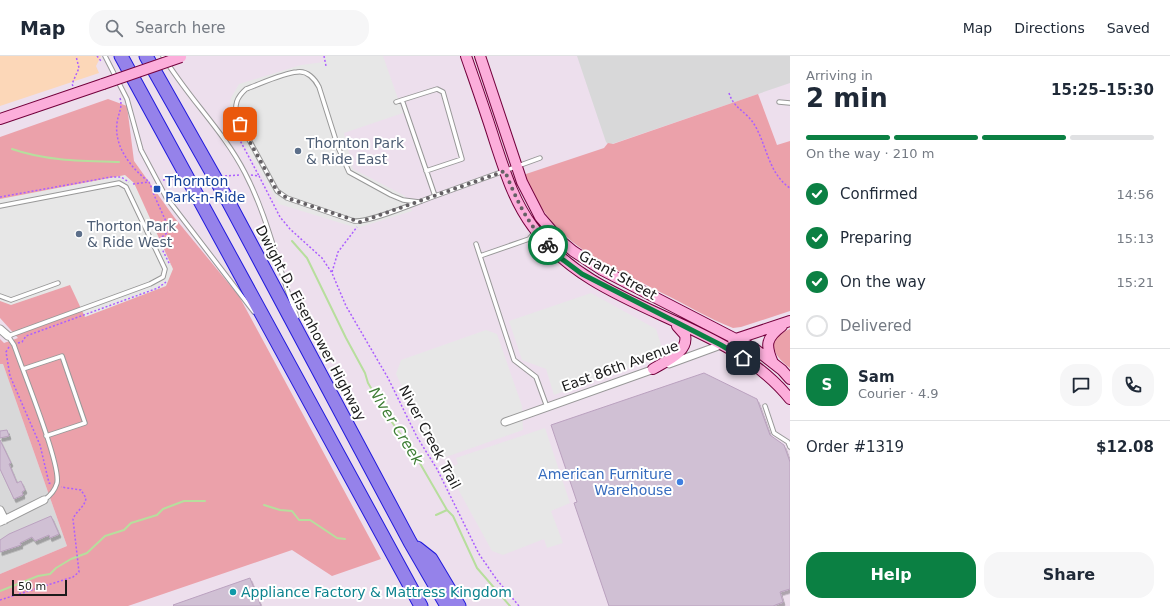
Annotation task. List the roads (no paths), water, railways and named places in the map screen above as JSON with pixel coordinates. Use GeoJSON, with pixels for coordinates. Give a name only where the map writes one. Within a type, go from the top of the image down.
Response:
{"type":"FeatureCollection","features":[{"type":"Feature","properties":{"kind":"highway"},"geometry":{"type":"LineString","coordinates":[[121,56],[421,606]]}},
{"type":"Feature","properties":{"kind":"highway","name":"Dwight D. Eisenhower Highway"},"geometry":{"type":"LineString","coordinates":[[146,56],[149,71],[191,134],[316,364],[410,542],[447,606]]}},
{"type":"Feature","properties":{"kind":"highway"},"geometry":{"type":"LineString","coordinates":[[149,71],[172,117],[437,606]]}},
{"type":"Feature","properties":{"kind":"highway"},"geometry":{"type":"LineString","coordinates":[[384,538],[414,606]]}},
{"type":"Feature","properties":{"kind":"highway"},"geometry":{"type":"LineString","coordinates":[[410,542],[430,559],[459,606]]}},
{"type":"Feature","properties":{"kind":"street","name":"Grant Street"},"geometry":{"type":"LineString","coordinates":[[466,56],[517,202],[536,232],[558,256],[582,274],[721,345],[754,365],[790,399]]}},
{"type":"Feature","properties":{"kind":"street","name":"Grant Street"},"geometry":{"type":"LineString","coordinates":[[480,56],[517,167],[540,217],[573,251],[602,270],[755,349],[790,379]]}},
{"type":"Feature","properties":{"kind":"street"},"geometry":{"type":"LineString","coordinates":[[0,119],[102,84],[149,71],[182,57]]}},
{"type":"Feature","properties":{"kind":"street"},"geometry":{"type":"LineString","coordinates":[[653,369],[682,350],[686,340],[682,331],[667,318]]}},
{"type":"Feature","properties":{"kind":"street"},"geometry":{"type":"LineString","coordinates":[[773,363],[768,348],[768,342],[775,331],[789,321]]}},
{"type":"Feature","properties":{"kind":"street","name":"East 86th Avenue"},"geometry":{"type":"LineString","coordinates":[[504,422],[789,321]]}},
{"type":"Feature","properties":{"kind":"street"},"geometry":{"type":"LineString","coordinates":[[0,329],[8,336]]}},
{"type":"Feature","properties":{"kind":"street"},"geometry":{"type":"LineString","coordinates":[[0,510],[2,521],[44,500]]}},
{"type":"Feature","properties":{"kind":"lane"},"geometry":{"type":"LineString","coordinates":[[106,56],[129,104],[141,150],[166,198],[236,287],[296,377]]}},
{"type":"Feature","properties":{"kind":"lane"},"geometry":{"type":"LineString","coordinates":[[163,56],[185,91],[231,149],[249,181],[264,214],[287,290],[316,364]]}},
{"type":"Feature","properties":{"kind":"lane"},"geometry":{"type":"LineString","coordinates":[[418,202],[403,200],[391,195],[349,172],[338,147],[319,87],[315,79],[308,74],[298,71],[246,89],[239,95],[235,102],[236,116],[277,191],[287,198],[360,222],[418,202],[517,167],[540,158]]}},
{"type":"Feature","properties":{"kind":"lane"},"geometry":{"type":"LineString","coordinates":[[396,102],[437,89],[443,92],[462,159],[426,171]]}},
{"type":"Feature","properties":{"kind":"lane"},"geometry":{"type":"LineString","coordinates":[[402,100],[435,196]]}},
{"type":"Feature","properties":{"kind":"lane"},"geometry":{"type":"LineString","coordinates":[[779,102],[790,103]]}},
{"type":"Feature","properties":{"kind":"lane"},"geometry":{"type":"LineString","coordinates":[[0,206],[120,183],[126,187],[161,260],[164,273],[160,280],[8,336],[14,344],[23,369],[56,470],[57,482],[49,496],[44,500]]}},
{"type":"Feature","properties":{"kind":"lane"},"geometry":{"type":"LineString","coordinates":[[480,256],[529,239],[536,232]]}},
{"type":"Feature","properties":{"kind":"lane"},"geometry":{"type":"LineString","coordinates":[[476,244],[514,360],[536,377],[547,407]]}},
{"type":"Feature","properties":{"kind":"lane"},"geometry":{"type":"LineString","coordinates":[[0,296],[11,300],[58,283]]}},
{"type":"Feature","properties":{"kind":"lane"},"geometry":{"type":"LineString","coordinates":[[23,369],[62,356],[84,423],[46,436]]}},
{"type":"Feature","properties":{"kind":"lane"},"geometry":{"type":"LineString","coordinates":[[764,406],[774,433],[788,442],[790,447]]}},
{"type":"Feature","properties":{"kind":"waterway","name":"Niver Creek"},"geometry":{"type":"LineString","coordinates":[[12,149],[51,158],[78,161],[119,162]]}},
{"type":"Feature","properties":{"kind":"waterway","name":"Niver Creek"},"geometry":{"type":"LineString","coordinates":[[292,241],[307,258],[346,338],[365,373],[368,383],[389,418],[414,453],[447,510],[453,516],[477,568],[510,606]]}},
{"type":"Feature","properties":{"kind":"waterway"},"geometry":{"type":"LineString","coordinates":[[0,591],[38,576],[50,574],[56,568],[71,559],[87,553],[105,536],[124,530],[131,523],[157,515],[163,509],[184,501],[205,501]]}},
{"type":"Feature","properties":{"kind":"waterway"},"geometry":{"type":"LineString","coordinates":[[264,505],[280,510],[292,511],[299,520],[310,520],[337,538],[345,539]]}},
{"type":"Feature","properties":{"kind":"waterway"},"geometry":{"type":"LineString","coordinates":[[436,515],[447,510]]}},
{"type":"Feature","properties":{"kind":"place","name":"Thornton Park & Ride East"},"geometry":{"type":"Point","coordinates":[298,151]}},
{"type":"Feature","properties":{"kind":"place","name":"Thornton Park-n-Ride"},"geometry":{"type":"Point","coordinates":[157,189]}},
{"type":"Feature","properties":{"kind":"place","name":"Thorton Park & Ride West"},"geometry":{"type":"Point","coordinates":[79,234]}},
{"type":"Feature","properties":{"kind":"place","name":"American Furniture Warehouse"},"geometry":{"type":"Point","coordinates":[680,482]}},
{"type":"Feature","properties":{"kind":"place","name":"Appliance Factory & Mattress Kingdom"},"geometry":{"type":"Point","coordinates":[233,592]}}]}
